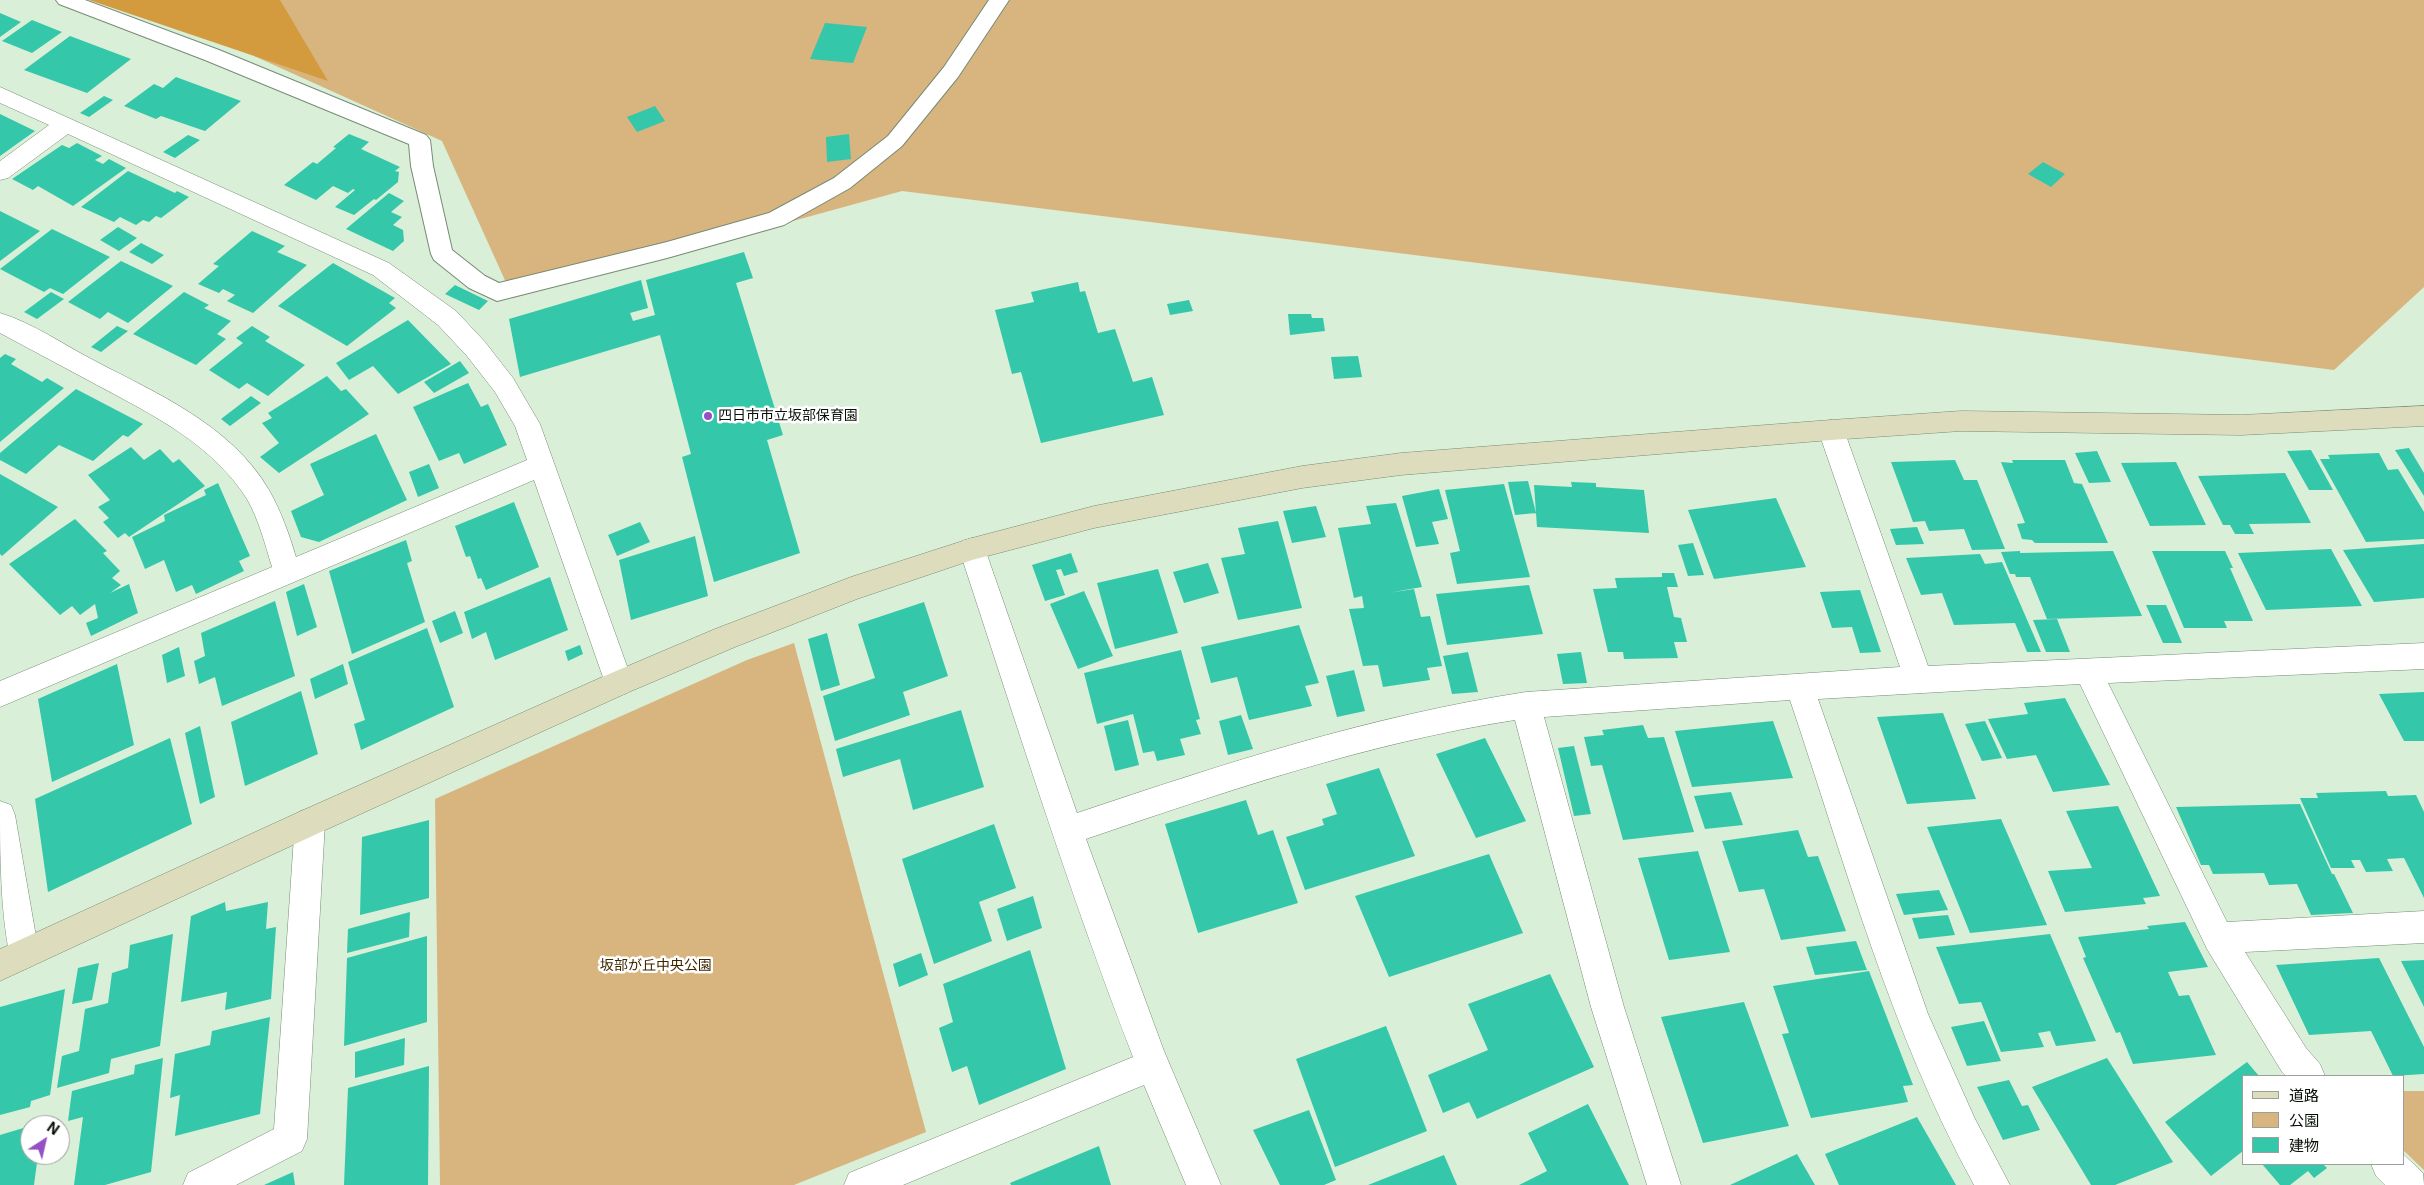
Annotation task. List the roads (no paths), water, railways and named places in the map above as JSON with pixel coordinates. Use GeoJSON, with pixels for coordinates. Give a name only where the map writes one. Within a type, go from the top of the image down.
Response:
{"type":"FeatureCollection","features":[{"type":"Feature","properties":{"kind":"street"},"geometry":{"type":"LineString","coordinates":[[0,94],[381,269],[413,290],[453,324],[476,348],[504,385],[527,424],[619,683]]}},
{"type":"Feature","properties":{"kind":"street"},"geometry":{"type":"LineString","coordinates":[[0,172],[65,125]]}},
{"type":"Feature","properties":{"kind":"street"},"geometry":{"type":"LineString","coordinates":[[0,322],[193,426],[241,469],[256,491],[287,571]]}},
{"type":"Feature","properties":{"kind":"street"},"geometry":{"type":"LineString","coordinates":[[0,815],[12,960],[310,822],[619,683],[725,638],[851,589],[972,550],[1094,517],[1302,477],[1401,464],[1831,430],[1961,421],[2241,425],[2424,416]]}},
{"type":"Feature","properties":{"kind":"street"},"geometry":{"type":"LineString","coordinates":[[1831,430],[1918,679]]}},
{"type":"Feature","properties":{"kind":"street"},"geometry":{"type":"LineString","coordinates":[[0,694],[287,571],[542,465]]}},
{"type":"Feature","properties":{"kind":"street"},"geometry":{"type":"LineString","coordinates":[[972,550],[1151,1066],[1172,1118],[1204,1185]]}},
{"type":"Feature","properties":{"kind":"street"},"geometry":{"type":"LineString","coordinates":[[1068,831],[1262,765],[1457,715],[1526,705],[1918,679],[2424,656]]}},
{"type":"Feature","properties":{"kind":"street"},"geometry":{"type":"LineString","coordinates":[[2088,671],[2218,938],[2294,1060],[2307,1075]]}},
{"type":"Feature","properties":{"kind":"street"},"geometry":{"type":"LineString","coordinates":[[1800,687],[1913,1018],[1964,1131],[1993,1185]]}},
{"type":"Feature","properties":{"kind":"street"},"geometry":{"type":"LineString","coordinates":[[1526,705],[1599,980],[1664,1185]]}},
{"type":"Feature","properties":{"kind":"street"},"geometry":{"type":"LineString","coordinates":[[200,1185],[290,1140],[310,822]]}},
{"type":"Feature","properties":{"kind":"street"},"geometry":{"type":"LineString","coordinates":[[2218,938],[2424,927]]}},
{"type":"Feature","properties":{"kind":"street"},"geometry":{"type":"LineString","coordinates":[[861,1185],[1151,1066]]}},
{"type":"Feature","properties":{"kind":"street"},"geometry":{"type":"LineString","coordinates":[[2389,1165],[2411,1185]]}},
{"type":"Feature","properties":{"kind":"lane"},"geometry":{"type":"LineString","coordinates":[[66,0],[212,55],[419,140],[422,166],[442,254],[477,282],[497,292],[668,250],[776,219],[800,204],[842,183],[895,141],[950,72],[999,0]]}},
{"type":"Feature","properties":{"kind":"place","name":"四日市市立坂部保育園"},"geometry":{"type":"Point","coordinates":[708,416]}},
{"type":"Feature","properties":{"kind":"park label","name":"坂部が丘中央公園"},"geometry":{"type":"Point","coordinates":[656,966]}}]}
